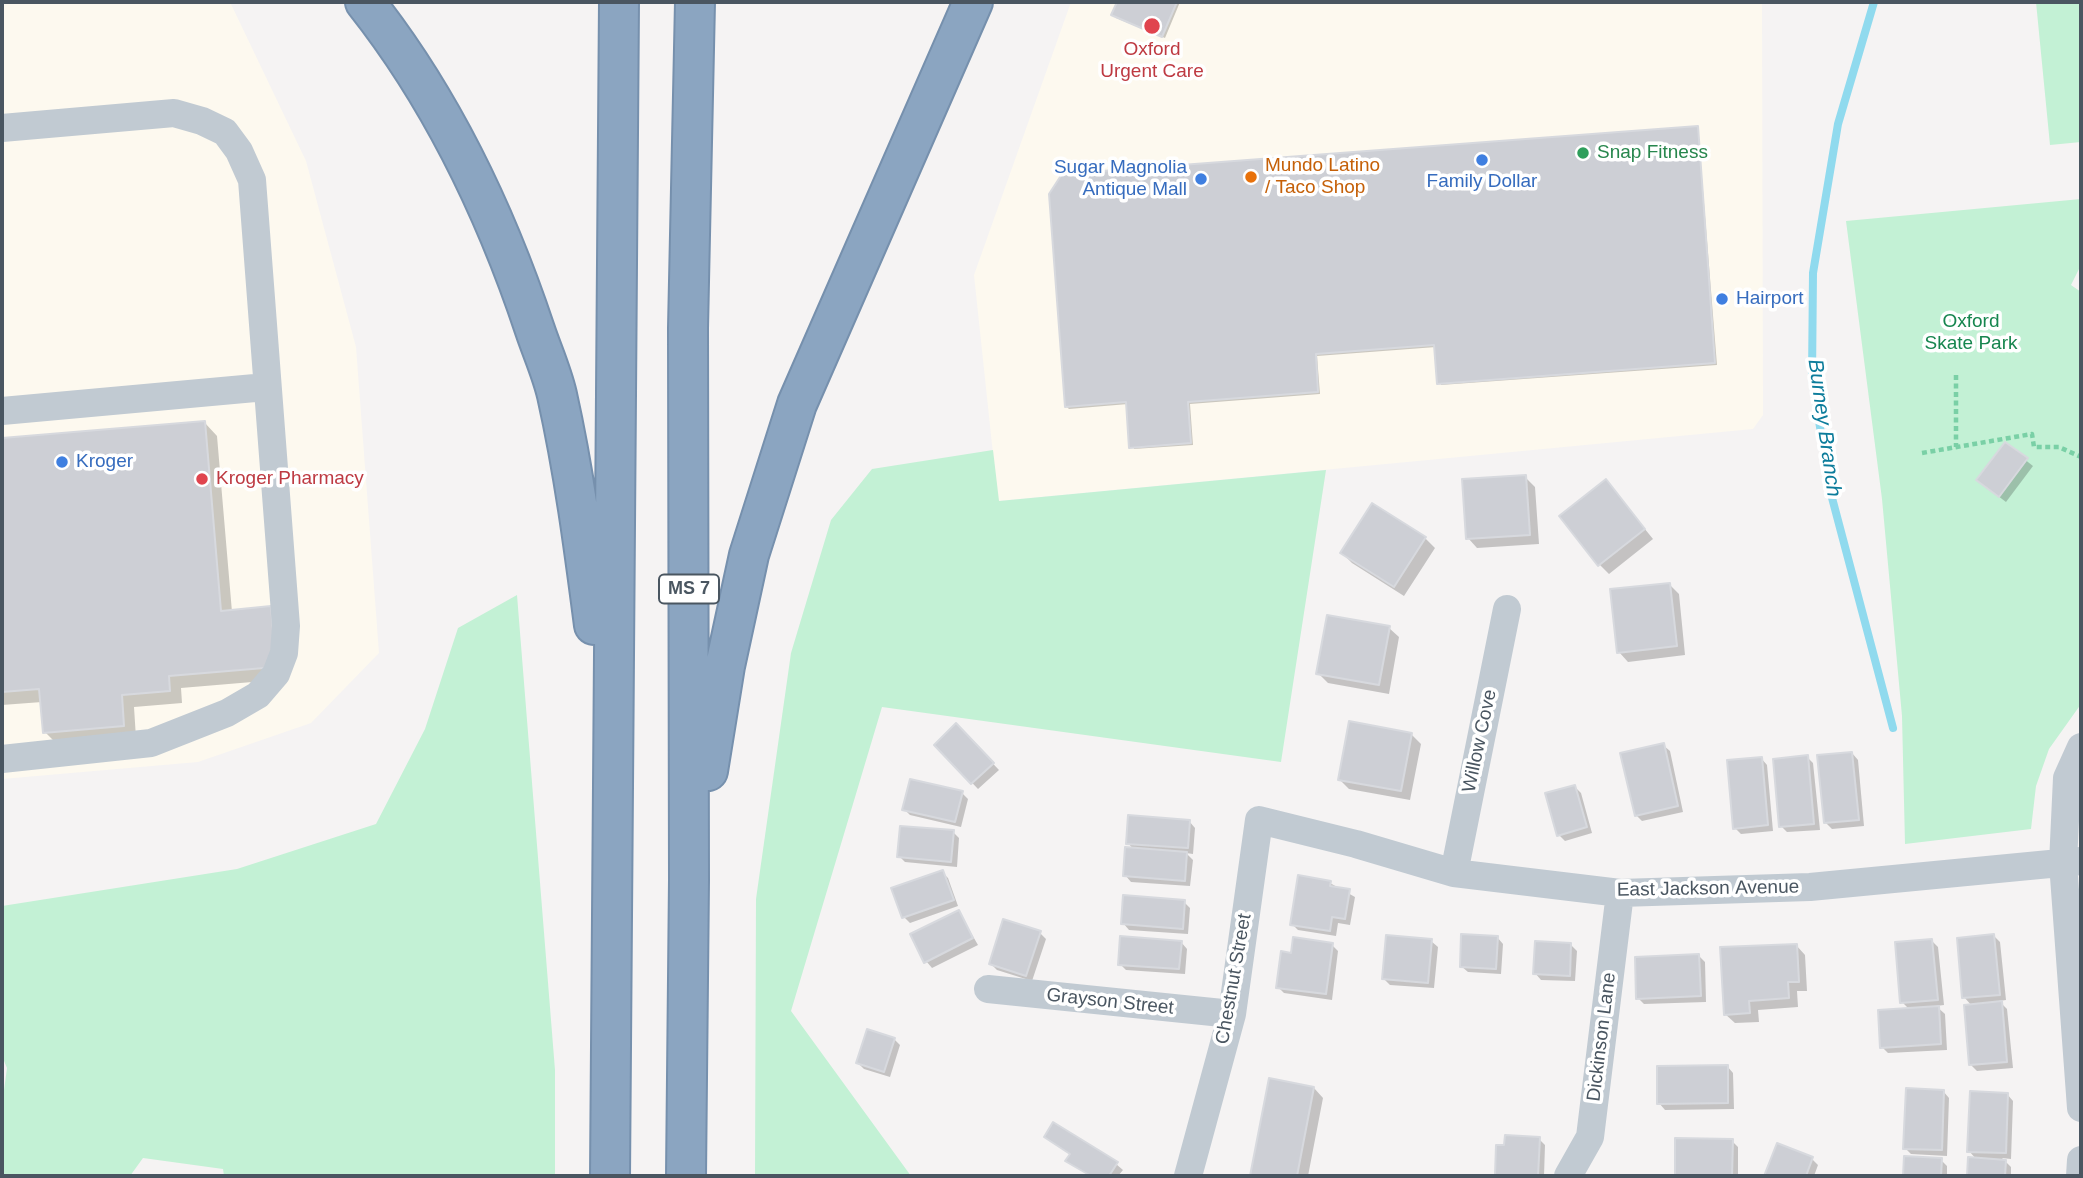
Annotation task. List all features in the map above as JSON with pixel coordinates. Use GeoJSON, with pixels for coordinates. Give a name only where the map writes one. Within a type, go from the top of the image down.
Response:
{"type":"FeatureCollection","features":[{"type":"Feature","properties":{"kind":"highway"},"geometry":{"type":"LineString","coordinates":[[365,2],[405,52],[470,170],[521,287],[556,392],[578,504],[613,763]]}},
{"type":"Feature","properties":{"kind":"highway"},"geometry":{"type":"LineString","coordinates":[[610,1176],[619,2]]}},
{"type":"Feature","properties":{"kind":"highway","name":"MS 7"},"geometry":{"type":"LineString","coordinates":[[686,1176],[690,880],[688,328],[695,2]]}},
{"type":"Feature","properties":{"kind":"highway"},"geometry":{"type":"LineString","coordinates":[[690,880],[725,666],[749,555],[797,404],[973,2]]}},
{"type":"Feature","properties":{"kind":"street"},"geometry":{"type":"LineString","coordinates":[[2,128],[174,113],[225,132],[239,151],[252,180],[286,626],[284,653],[276,674],[258,695],[227,713],[151,743],[2,759]]}},
{"type":"Feature","properties":{"kind":"street"},"geometry":{"type":"LineString","coordinates":[[2,411],[266,387]]}},
{"type":"Feature","properties":{"kind":"street","name":"Willow Cove"},"geometry":{"type":"LineString","coordinates":[[1454,873],[1507,609]]}},
{"type":"Feature","properties":{"kind":"street"},"geometry":{"type":"LineString","coordinates":[[2081,747],[2067,778],[2081,1108]]}},
{"type":"Feature","properties":{"kind":"street","name":"East Jackson Avenue"},"geometry":{"type":"LineString","coordinates":[[1259,820],[1356,844],[1454,873],[1619,893],[1810,887],[2072,862]]}},
{"type":"Feature","properties":{"kind":"street","name":"Chestnut Street"},"geometry":{"type":"LineString","coordinates":[[1188,1176],[1232,1014],[1259,820]]}},
{"type":"Feature","properties":{"kind":"street","name":"Dickinson Lane"},"geometry":{"type":"LineString","coordinates":[[1568,1176],[1590,1137],[1619,893]]}},
{"type":"Feature","properties":{"kind":"street","name":"Grayson Street"},"geometry":{"type":"LineString","coordinates":[[988,989],[1232,1014]]}},
{"type":"Feature","properties":{"kind":"street"},"geometry":{"type":"LineString","coordinates":[[2080,1176],[2081,1160]]}},
{"type":"Feature","properties":{"kind":"path"},"geometry":{"type":"LineString","coordinates":[[1956,374],[1956,447]]}},
{"type":"Feature","properties":{"kind":"path"},"geometry":{"type":"LineString","coordinates":[[1922,453],[2032,434],[2034,447],[2059,447],[2081,457]]}},
{"type":"Feature","properties":{"kind":"shaded area"},"geometry":{"type":"Polygon","coordinates":[[[2,2],[230,2],[306,161],[356,347],[379,653],[311,723],[198,762],[2,779],[2,2]]]}},
{"type":"Feature","properties":{"kind":"shaded area"},"geometry":{"type":"Polygon","coordinates":[[[1071,2],[1762,2],[1763,415],[1753,429],[998,501],[974,275],[1071,2]]]}},
{"type":"Feature","properties":{"kind":"green space"},"geometry":{"type":"Polygon","coordinates":[[[2036,2],[2081,2],[2081,142],[2050,145],[2036,2]]]}},
{"type":"Feature","properties":{"kind":"green space","name":"Oxford Skate Park"},"geometry":{"type":"Polygon","coordinates":[[[2081,199],[2081,265],[2071,285],[2081,292],[2081,704],[2049,749],[2036,786],[2031,829],[1905,844],[1902,716],[1882,499],[1846,221],[2081,199]]]}},
{"type":"Feature","properties":{"kind":"green space"},"geometry":{"type":"Polygon","coordinates":[[[993,450],[999,501],[1326,470],[1281,762],[882,707],[791,1011],[911,1176],[755,1176],[756,899],[791,653],[831,520],[872,469],[993,450]]]}},
{"type":"Feature","properties":{"kind":"green space"},"geometry":{"type":"Polygon","coordinates":[[[517,595],[555,1070],[555,1176],[224,1176],[223,1169],[143,1158],[130,1176],[2,1176],[2,1105],[7,1068],[2,1056],[2,906],[237,869],[376,824],[425,729],[458,628],[517,595]]]}},
{"type":"Feature","properties":{"kind":"building","name":"Oxford Urgent Care"},"geometry":{"type":"Polygon","coordinates":[[[1117,2],[1177,2],[1162,37],[1111,15],[1117,2]]]}},
{"type":"Feature","properties":{"kind":"building"},"geometry":{"type":"Polygon","coordinates":[[[1698,126],[1715,363],[1437,384],[1434,345],[1316,354],[1318,392],[1188,402],[1191,443],[1129,448],[1126,402],[1065,407],[1049,194],[1062,174],[1698,126]]]}},
{"type":"Feature","properties":{"kind":"building"},"geometry":{"type":"Polygon","coordinates":[[[205,421],[221,611],[271,606],[276,667],[169,676],[170,691],[122,695],[124,726],[43,733],[39,689],[2,692],[2,438],[205,421]]]}},
{"type":"Feature","properties":{"kind":"building"},"geometry":{"type":"Polygon","coordinates":[[[2005,442],[2028,458],[1999,497],[1976,480],[2005,442]]]}},
{"type":"Feature","properties":{"kind":"building"},"geometry":{"type":"Polygon","coordinates":[[[1526,475],[1530,535],[1466,539],[1462,479],[1526,475]]]}},
{"type":"Feature","properties":{"kind":"building"},"geometry":{"type":"Polygon","coordinates":[[[1606,479],[1645,529],[1598,566],[1559,516],[1606,479]]]}},
{"type":"Feature","properties":{"kind":"building"},"geometry":{"type":"Polygon","coordinates":[[[1372,503],[1426,537],[1394,587],[1340,553],[1372,503]]]}},
{"type":"Feature","properties":{"kind":"building"},"geometry":{"type":"Polygon","coordinates":[[[1670,583],[1677,646],[1617,653],[1610,589],[1670,583]]]}},
{"type":"Feature","properties":{"kind":"building"},"geometry":{"type":"Polygon","coordinates":[[[1327,615],[1390,626],[1379,685],[1316,674],[1327,615]]]}},
{"type":"Feature","properties":{"kind":"building"},"geometry":{"type":"Polygon","coordinates":[[[1349,721],[1412,733],[1401,791],[1338,780],[1349,721]]]}},
{"type":"Feature","properties":{"kind":"building"},"geometry":{"type":"Polygon","coordinates":[[[956,723],[994,763],[971,784],[934,745],[956,723]]]}},
{"type":"Feature","properties":{"kind":"building"},"geometry":{"type":"Polygon","coordinates":[[[1664,743],[1678,806],[1635,816],[1620,753],[1664,743]]]}},
{"type":"Feature","properties":{"kind":"building"},"geometry":{"type":"Polygon","coordinates":[[[1852,752],[1859,820],[1824,823],[1817,755],[1852,752]]]}},
{"type":"Feature","properties":{"kind":"building"},"geometry":{"type":"Polygon","coordinates":[[[1808,755],[1814,824],[1779,827],[1773,759],[1808,755]]]}},
{"type":"Feature","properties":{"kind":"building"},"geometry":{"type":"Polygon","coordinates":[[[1762,757],[1768,825],[1733,829],[1727,760],[1762,757]]]}},
{"type":"Feature","properties":{"kind":"building"},"geometry":{"type":"Polygon","coordinates":[[[910,779],[963,791],[955,822],[902,810],[910,779]]]}},
{"type":"Feature","properties":{"kind":"building"},"geometry":{"type":"Polygon","coordinates":[[[1575,785],[1587,827],[1557,836],[1545,793],[1575,785]]]}},
{"type":"Feature","properties":{"kind":"building"},"geometry":{"type":"Polygon","coordinates":[[[1128,815],[1190,820],[1188,848],[1126,844],[1128,815]]]}},
{"type":"Feature","properties":{"kind":"building"},"geometry":{"type":"Polygon","coordinates":[[[900,826],[954,830],[951,862],[897,857],[900,826]]]}},
{"type":"Feature","properties":{"kind":"building"},"geometry":{"type":"Polygon","coordinates":[[[1125,847],[1187,852],[1185,881],[1123,876],[1125,847]]]}},
{"type":"Feature","properties":{"kind":"building"},"geometry":{"type":"Polygon","coordinates":[[[943,870],[954,900],[902,918],[891,888],[943,870]]]}},
{"type":"Feature","properties":{"kind":"building"},"geometry":{"type":"Polygon","coordinates":[[[1298,875],[1331,881],[1330,886],[1350,889],[1345,919],[1332,917],[1330,931],[1290,925],[1298,875]]]}},
{"type":"Feature","properties":{"kind":"building"},"geometry":{"type":"Polygon","coordinates":[[[1123,895],[1185,900],[1183,929],[1121,924],[1123,895]]]}},
{"type":"Feature","properties":{"kind":"building"},"geometry":{"type":"Polygon","coordinates":[[[959,910],[973,938],[924,963],[910,934],[959,910]]]}},
{"type":"Feature","properties":{"kind":"building"},"geometry":{"type":"Polygon","coordinates":[[[1003,919],[1041,931],[1026,976],[989,964],[1003,919]]]}},
{"type":"Feature","properties":{"kind":"building"},"geometry":{"type":"Polygon","coordinates":[[[1461,934],[1498,936],[1496,969],[1460,967],[1461,934]]]}},
{"type":"Feature","properties":{"kind":"building"},"geometry":{"type":"Polygon","coordinates":[[[1994,934],[2000,995],[1962,998],[1957,938],[1994,934]]]}},
{"type":"Feature","properties":{"kind":"building"},"geometry":{"type":"Polygon","coordinates":[[[1386,935],[1432,939],[1428,983],[1382,979],[1386,935]]]}},
{"type":"Feature","properties":{"kind":"building"},"geometry":{"type":"Polygon","coordinates":[[[1120,936],[1182,941],[1179,969],[1118,965],[1120,936]]]}},
{"type":"Feature","properties":{"kind":"building"},"geometry":{"type":"Polygon","coordinates":[[[1293,937],[1333,943],[1326,994],[1276,988],[1281,951],[1291,953],[1293,937]]]}},
{"type":"Feature","properties":{"kind":"building"},"geometry":{"type":"Polygon","coordinates":[[[1932,939],[1938,1000],[1900,1003],[1895,942],[1932,939]]]}},
{"type":"Feature","properties":{"kind":"building"},"geometry":{"type":"Polygon","coordinates":[[[1535,941],[1571,943],[1570,976],[1533,974],[1535,941]]]}},
{"type":"Feature","properties":{"kind":"building"},"geometry":{"type":"Polygon","coordinates":[[[1797,944],[1799,982],[1788,982],[1789,998],[1749,1001],[1750,1013],[1724,1015],[1720,947],[1797,944]]]}},
{"type":"Feature","properties":{"kind":"building"},"geometry":{"type":"Polygon","coordinates":[[[1699,954],[1701,996],[1636,999],[1635,957],[1699,954]]]}},
{"type":"Feature","properties":{"kind":"building"},"geometry":{"type":"Polygon","coordinates":[[[2002,1001],[2007,1062],[1969,1065],[1964,1005],[2002,1001]]]}},
{"type":"Feature","properties":{"kind":"building"},"geometry":{"type":"Polygon","coordinates":[[[1939,1006],[1941,1044],[1880,1048],[1878,1010],[1939,1006]]]}},
{"type":"Feature","properties":{"kind":"building"},"geometry":{"type":"Polygon","coordinates":[[[867,1029],[895,1038],[884,1072],[856,1063],[867,1029]]]}},
{"type":"Feature","properties":{"kind":"building"},"geometry":{"type":"Polygon","coordinates":[[[1728,1065],[1728,1103],[1657,1104],[1657,1066],[1728,1065]]]}},
{"type":"Feature","properties":{"kind":"building"},"geometry":{"type":"Polygon","coordinates":[[[1269,1078],[1314,1087],[1297,1176],[1250,1176],[1269,1078]]]}},
{"type":"Feature","properties":{"kind":"building"},"geometry":{"type":"Polygon","coordinates":[[[1906,1088],[1944,1090],[1942,1150],[1903,1149],[1906,1088]]]}},
{"type":"Feature","properties":{"kind":"building"},"geometry":{"type":"Polygon","coordinates":[[[1970,1091],[2008,1093],[2006,1153],[1967,1152],[1970,1091]]]}},
{"type":"Feature","properties":{"kind":"building"},"geometry":{"type":"Polygon","coordinates":[[[1053,1122],[1118,1162],[1109,1176],[1091,1176],[1065,1161],[1070,1154],[1044,1137],[1053,1122]]]}},
{"type":"Feature","properties":{"kind":"building"},"geometry":{"type":"Polygon","coordinates":[[[1505,1135],[1540,1137],[1538,1176],[1495,1175],[1496,1145],[1504,1145],[1505,1135]]]}},
{"type":"Feature","properties":{"kind":"building"},"geometry":{"type":"Polygon","coordinates":[[[1675,1138],[1733,1139],[1732,1176],[1675,1175],[1675,1138]]]}},
{"type":"Feature","properties":{"kind":"building"},"geometry":{"type":"Polygon","coordinates":[[[1777,1143],[1813,1157],[1806,1176],[1764,1176],[1777,1143]]]}},
{"type":"Feature","properties":{"kind":"building"},"geometry":{"type":"Polygon","coordinates":[[[1904,1156],[1942,1158],[1941,1176],[1903,1176],[1904,1156]]]}},
{"type":"Feature","properties":{"kind":"building"},"geometry":{"type":"Polygon","coordinates":[[[1968,1157],[2006,1160],[2005,1176],[1967,1176],[1968,1157]]]}},
{"type":"Feature","properties":{"kind":"waterway","name":"Burney Branch"},"geometry":{"type":"LineString","coordinates":[[1874,2],[1838,124],[1813,273],[1812,378],[1831,494],[1893,728]]}},
{"type":"Feature","properties":{"kind":"place","name":"Oxford Urgent Care"},"geometry":{"type":"Point","coordinates":[1152,26]}},
{"type":"Feature","properties":{"kind":"place","name":"Snap Fitness"},"geometry":{"type":"Point","coordinates":[1583,153]}},
{"type":"Feature","properties":{"kind":"place","name":"Family Dollar"},"geometry":{"type":"Point","coordinates":[1482,160]}},
{"type":"Feature","properties":{"kind":"place","name":"Mundo Latino / Taco Shop"},"geometry":{"type":"Point","coordinates":[1251,177]}},
{"type":"Feature","properties":{"kind":"place","name":"Sugar Magnolia Antique Mall"},"geometry":{"type":"Point","coordinates":[1201,179]}},
{"type":"Feature","properties":{"kind":"place","name":"Hairport"},"geometry":{"type":"Point","coordinates":[1722,299]}},
{"type":"Feature","properties":{"kind":"place","name":"Kroger"},"geometry":{"type":"Point","coordinates":[62,462]}},
{"type":"Feature","properties":{"kind":"place","name":"Kroger Pharmacy"},"geometry":{"type":"Point","coordinates":[202,479]}}]}
